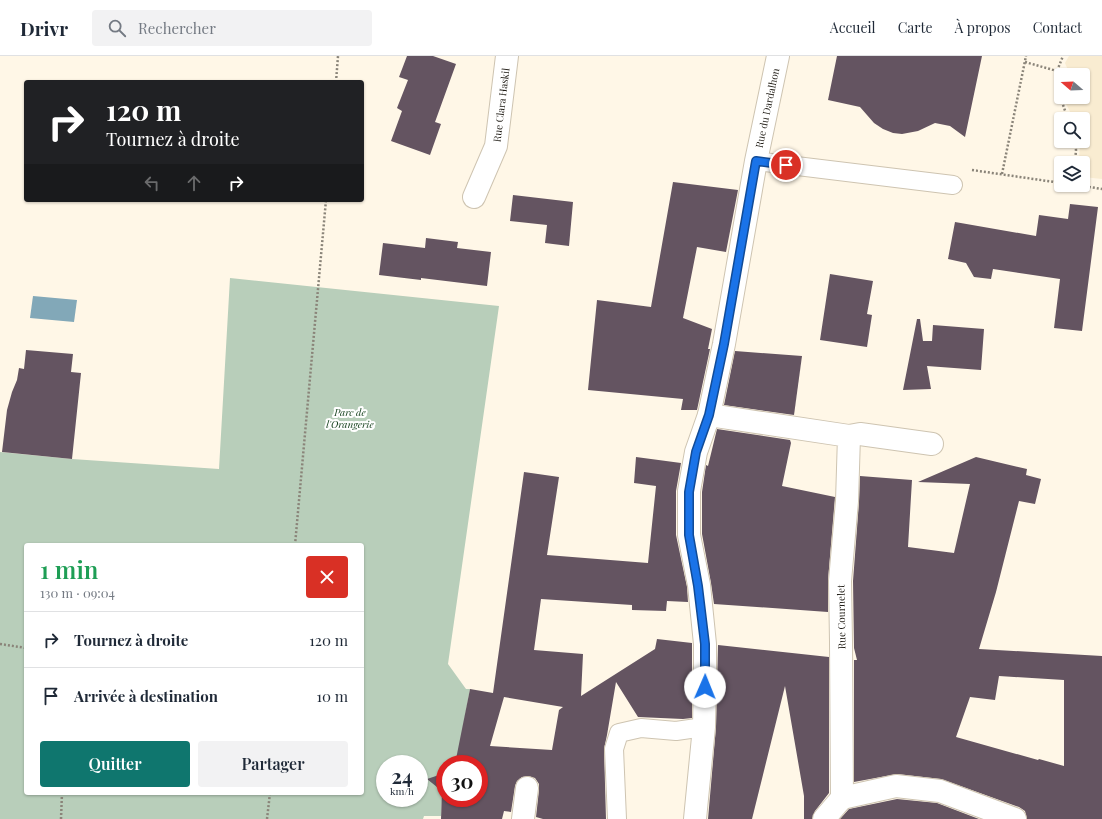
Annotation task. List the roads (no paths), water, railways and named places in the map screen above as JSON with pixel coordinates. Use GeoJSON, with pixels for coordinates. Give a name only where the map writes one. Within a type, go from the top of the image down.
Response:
{"type":"FeatureCollection","features":[{"type":"Feature","properties":{"kind":"street","name":"Rue Clara Haskil"},"geometry":{"type":"LineString","coordinates":[[474,197],[496,146],[507,56]]}},
{"type":"Feature","properties":{"kind":"street","name":"Rue du Dardalhon"},"geometry":{"type":"LineString","coordinates":[[695,819],[704,727],[705,644],[698,586],[689,535],[689,492],[696,452],[709,415],[724,344],[756,161],[778,56]]}},
{"type":"Feature","properties":{"kind":"street"},"geometry":{"type":"LineString","coordinates":[[709,415],[848,436],[860,434],[932,444]]}},
{"type":"Feature","properties":{"kind":"street","name":"Rue Cournelet"},"geometry":{"type":"LineString","coordinates":[[842,798],[842,642],[840,581],[847,501],[848,436]]}},
{"type":"Feature","properties":{"kind":"street"},"geometry":{"type":"LineString","coordinates":[[824,819],[842,798],[896,786],[940,791],[1015,819]]}},
{"type":"Feature","properties":{"kind":"street"},"geometry":{"type":"LineString","coordinates":[[522,819],[527,788]]}},
{"type":"Feature","properties":{"kind":"lane"},"geometry":{"type":"LineString","coordinates":[[756,161],[953,185]]}},
{"type":"Feature","properties":{"kind":"lane"},"geometry":{"type":"LineString","coordinates":[[616,815],[614,749],[619,733],[641,728],[676,731],[704,727]]}},
{"type":"Feature","properties":{"kind":"water"},"geometry":{"type":"Polygon","coordinates":[[[33,296],[77,300],[74,322],[30,318],[33,296]]]}},
{"type":"Feature","properties":{"kind":"park label","name":"Parc de l'Orangerie"},"geometry":{"type":"Point","coordinates":[350,418]}}]}
